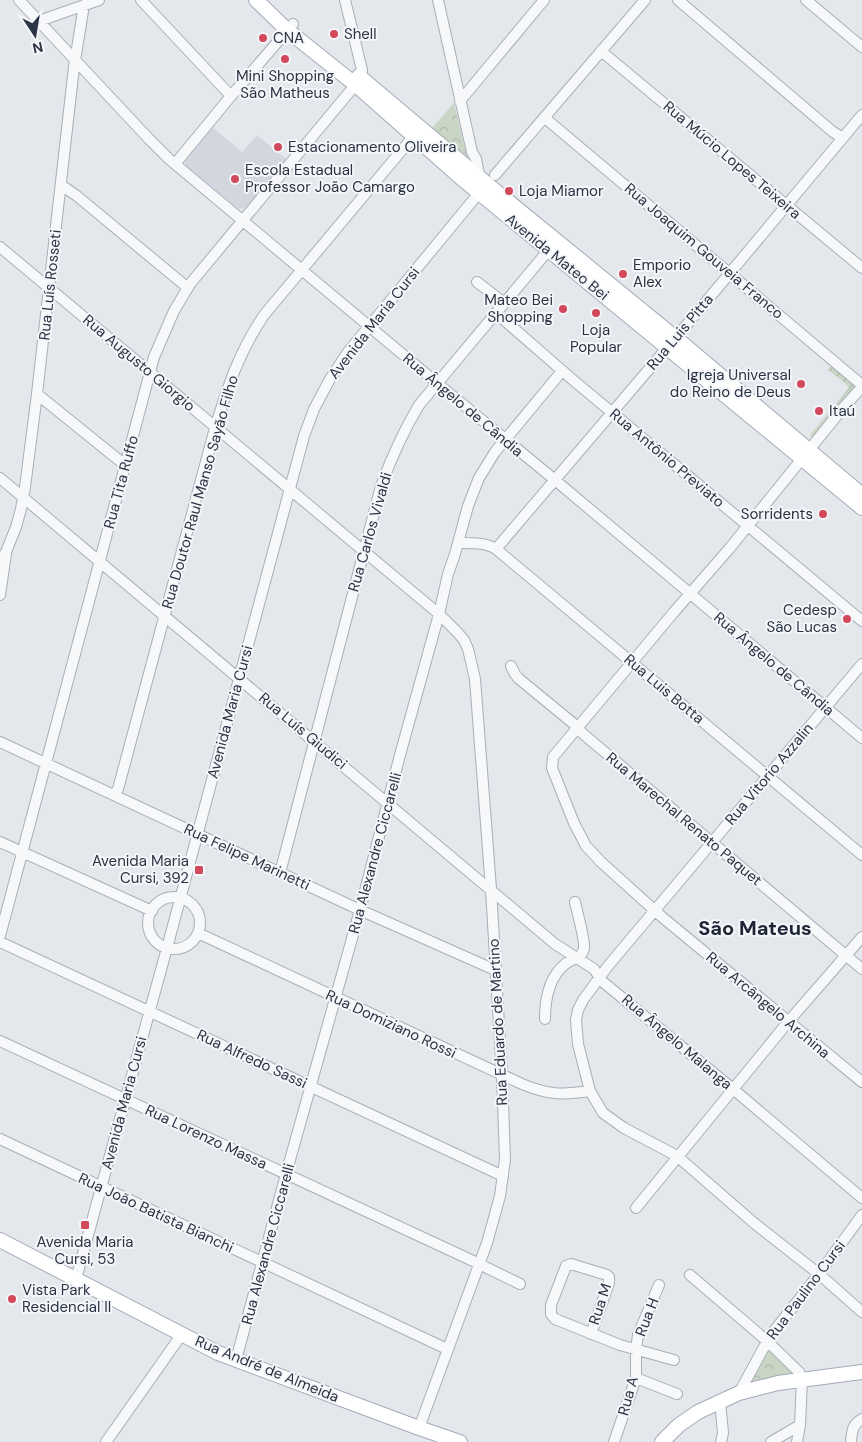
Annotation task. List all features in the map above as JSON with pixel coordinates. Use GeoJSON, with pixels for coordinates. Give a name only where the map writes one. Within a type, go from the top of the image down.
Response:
{"type":"FeatureCollection","features":[{"type":"Feature","properties":{"kind":"main road","name":"Avenida Mateo Bei"},"geometry":{"type":"LineString","coordinates":[[256,0],[359,81],[417,132],[479,193],[553,245]]}},
{"type":"Feature","properties":{"kind":"main road","name":"Avenida Mateo Bei"},"geometry":{"type":"LineString","coordinates":[[269,0],[290,27]]}},
{"type":"Feature","properties":{"kind":"main road","name":"Avenida Mateo Bei"},"geometry":{"type":"LineString","coordinates":[[417,132],[476,175],[553,245],[806,455],[862,508]]}},
{"type":"Feature","properties":{"kind":"main road","name":"Avenida Mateo Bei"},"geometry":{"type":"LineString","coordinates":[[806,455],[862,495]]}},
{"type":"Feature","properties":{"kind":"main road","name":"Rua André de Almeida"},"geometry":{"type":"LineString","coordinates":[[0,1240],[236,1360],[460,1442]]}},
{"type":"Feature","properties":{"kind":"main road"},"geometry":{"type":"LineString","coordinates":[[662,1442],[679,1426],[709,1406],[739,1394],[764,1386],[802,1379],[862,1372]]}},
{"type":"Feature","properties":{"kind":"street","name":"Rua Ângelo de Cândia"},"geometry":{"type":"LineString","coordinates":[[19,0],[148,139],[175,164],[862,738]]}},
{"type":"Feature","properties":{"kind":"street"},"geometry":{"type":"LineString","coordinates":[[39,21],[99,0]]}},
{"type":"Feature","properties":{"kind":"street"},"geometry":{"type":"LineString","coordinates":[[141,0],[231,96]]}},
{"type":"Feature","properties":{"kind":"street"},"geometry":{"type":"LineString","coordinates":[[345,0],[362,70],[359,81]]}},
{"type":"Feature","properties":{"kind":"street"},"geometry":{"type":"LineString","coordinates":[[438,0],[472,152],[475,156],[479,193]]}},
{"type":"Feature","properties":{"kind":"street"},"geometry":{"type":"LineString","coordinates":[[460,100],[534,5],[544,0]]}},
{"type":"Feature","properties":{"kind":"street"},"geometry":{"type":"LineString","coordinates":[[495,175],[645,0]]}},
{"type":"Feature","properties":{"kind":"street"},"geometry":{"type":"LineString","coordinates":[[678,0],[833,132],[843,138]]}},
{"type":"Feature","properties":{"kind":"street"},"geometry":{"type":"LineString","coordinates":[[806,0],[862,47]]}},
{"type":"Feature","properties":{"kind":"street","name":"Rua Luís Rosseti"},"geometry":{"type":"LineString","coordinates":[[0,562],[16,527],[23,497],[37,394],[75,60],[84,5]]}},
{"type":"Feature","properties":{"kind":"street"},"geometry":{"type":"LineString","coordinates":[[175,164],[290,27]]}},
{"type":"Feature","properties":{"kind":"street","name":"Rua Múcio Lopes Teixeira"},"geometry":{"type":"LineString","coordinates":[[601,52],[862,268]]}},
{"type":"Feature","properties":{"kind":"street","name":"Rua Tita Ruffo"},"geometry":{"type":"LineString","coordinates":[[0,936],[154,357],[174,310],[188,288],[359,81]]}},
{"type":"Feature","properties":{"kind":"street","name":"Rua Luis Pitta"},"geometry":{"type":"LineString","coordinates":[[496,549],[672,343],[862,115]]}},
{"type":"Feature","properties":{"kind":"street","name":"Rua Joaquim Gouveia Franco"},"geometry":{"type":"LineString","coordinates":[[545,118],[862,386]]}},
{"type":"Feature","properties":{"kind":"street","name":"Rua Doutor Raul Manso Sayão Filho"},"geometry":{"type":"LineString","coordinates":[[114,795],[118,789],[164,615],[229,383],[251,335],[264,315],[417,132]]}},
{"type":"Feature","properties":{"kind":"street"},"geometry":{"type":"LineString","coordinates":[[61,185],[78,196],[188,288]]}},
{"type":"Feature","properties":{"kind":"street","name":"Avenida Maria Cursi"},"geometry":{"type":"LineString","coordinates":[[76,1279],[150,1012],[289,490],[304,436],[314,409],[330,379],[348,352],[435,244],[479,193]]}},
{"type":"Feature","properties":{"kind":"street","name":"Rua Carlos Vivaldi"},"geometry":{"type":"LineString","coordinates":[[280,873],[381,486],[393,452],[419,404],[553,245]]}},
{"type":"Feature","properties":{"kind":"street","name":"Rua Augusto Giorgio"},"geometry":{"type":"LineString","coordinates":[[0,247],[439,614]]}},
{"type":"Feature","properties":{"kind":"street"},"geometry":{"type":"LineString","coordinates":[[476,282],[504,303]]}},
{"type":"Feature","properties":{"kind":"street","name":"Rua Antônio Previato"},"geometry":{"type":"LineString","coordinates":[[496,313],[562,371],[862,621]]}},
{"type":"Feature","properties":{"kind":"street","name":"Rua Alexandre Ciccarelli"},"geometry":{"type":"LineString","coordinates":[[236,1360],[360,910],[448,574],[468,506],[478,478],[490,459],[562,371]]}},
{"type":"Feature","properties":{"kind":"street"},"geometry":{"type":"LineString","coordinates":[[577,728],[748,526],[862,386]]}},
{"type":"Feature","properties":{"kind":"street"},"geometry":{"type":"LineString","coordinates":[[37,394],[126,464]]}},
{"type":"Feature","properties":{"kind":"street","name":"Rua Luís Giudici"},"geometry":{"type":"LineString","coordinates":[[0,478],[491,889]]}},
{"type":"Feature","properties":{"kind":"street","name":"Rua Luis Botta"},"geometry":{"type":"LineString","coordinates":[[458,543],[490,545],[496,549],[862,855]]}},
{"type":"Feature","properties":{"kind":"street"},"geometry":{"type":"LineString","coordinates":[[0,595],[6,552]]}},
{"type":"Feature","properties":{"kind":"street","name":"Rua Eduardo de Martino"},"geometry":{"type":"LineString","coordinates":[[419,1428],[480,1265],[496,1212],[504,1176],[505,1159],[491,889],[475,679],[464,640],[439,614]]}},
{"type":"Feature","properties":{"kind":"street","name":"Rua Vitorio Azzalin"},"geometry":{"type":"LineString","coordinates":[[862,664],[600,976],[583,1000],[576,1020],[578,1044],[590,1091],[603,1113],[624,1128],[677,1156],[754,1223],[820,1274],[862,1312]]}},
{"type":"Feature","properties":{"kind":"street","name":"Rua Marechal Renato Paquet"},"geometry":{"type":"LineString","coordinates":[[511,666],[518,678],[862,969]]}},
{"type":"Feature","properties":{"kind":"street","name":"Rua Arcângelo Archina"},"geometry":{"type":"LineString","coordinates":[[577,728],[553,757],[552,768],[559,789],[586,846],[600,862],[655,911],[862,1082]]}},
{"type":"Feature","properties":{"kind":"street","name":"Rua Felipe Marinetti"},"geometry":{"type":"LineString","coordinates":[[0,742],[360,910],[495,970]]}},
{"type":"Feature","properties":{"kind":"street"},"geometry":{"type":"LineString","coordinates":[[0,842],[152,911]]}},
{"type":"Feature","properties":{"kind":"street","name":"Rua Ângelo Malanga"},"geometry":{"type":"LineString","coordinates":[[491,889],[554,944],[594,969],[603,982],[862,1198]]}},
{"type":"Feature","properties":{"kind":"street"},"geometry":{"type":"LineString","coordinates":[[180,898],[189,902],[199,916],[198,934],[189,945],[175,949],[167,948],[155,940],[149,926],[149,918],[157,905],[164,900],[180,898]]}},
{"type":"Feature","properties":{"kind":"street"},"geometry":{"type":"LineString","coordinates":[[545,1019],[546,1000],[552,983],[564,964],[577,959],[582,953],[584,945],[575,902]]}},
{"type":"Feature","properties":{"kind":"street","name":"Rua Domiziano Rossi"},"geometry":{"type":"LineString","coordinates":[[198,934],[529,1087],[551,1094],[590,1091]]}},
{"type":"Feature","properties":{"kind":"street"},"geometry":{"type":"LineString","coordinates":[[636,1208],[788,1022],[862,937]]}},
{"type":"Feature","properties":{"kind":"street","name":"Rua Alfredo Sassi"},"geometry":{"type":"LineString","coordinates":[[0,942],[504,1176]]}},
{"type":"Feature","properties":{"kind":"street","name":"Rua Lorenzo Massa"},"geometry":{"type":"LineString","coordinates":[[0,1041],[520,1284]]}},
{"type":"Feature","properties":{"kind":"street","name":"Rua João Batista Bianchi"},"geometry":{"type":"LineString","coordinates":[[0,1140],[447,1349]]}},
{"type":"Feature","properties":{"kind":"street","name":"Rua Paulino Cursi"},"geometry":{"type":"LineString","coordinates":[[739,1394],[767,1341],[820,1274],[862,1214]]}},
{"type":"Feature","properties":{"kind":"street","name":"Rua M"},"geometry":{"type":"LineString","coordinates":[[574,1264],[609,1277],[609,1283],[591,1334],[554,1319],[551,1314],[551,1305],[568,1265],[574,1264]]}},
{"type":"Feature","properties":{"kind":"street"},"geometry":{"type":"LineString","coordinates":[[690,1275],[800,1372],[802,1379],[800,1425],[797,1442]]}},
{"type":"Feature","properties":{"kind":"street","name":"Rua H"},"geometry":{"type":"LineString","coordinates":[[636,1349],[638,1335],[659,1285]]}},
{"type":"Feature","properties":{"kind":"street"},"geometry":{"type":"LineString","coordinates":[[106,1442],[182,1334]]}},
{"type":"Feature","properties":{"kind":"street"},"geometry":{"type":"LineString","coordinates":[[591,1334],[674,1360]]}},
{"type":"Feature","properties":{"kind":"street","name":"Rua A"},"geometry":{"type":"LineString","coordinates":[[614,1442],[636,1378],[636,1349]]}},
{"type":"Feature","properties":{"kind":"street"},"geometry":{"type":"LineString","coordinates":[[636,1378],[677,1394]]}},
{"type":"Feature","properties":{"kind":"street"},"geometry":{"type":"LineString","coordinates":[[709,1406],[723,1433],[721,1442]]}},
{"type":"Feature","properties":{"kind":"street"},"geometry":{"type":"LineString","coordinates":[[851,1442],[852,1428],[862,1420]]}},
{"type":"Feature","properties":{"kind":"street"},"geometry":{"type":"LineString","coordinates":[[771,1442],[800,1425]]}},
{"type":"Feature","properties":{"kind":"shaded area","name":"Escola Estadual Professor João Camargo"},"geometry":{"type":"Polygon","coordinates":[[[212,127],[242,152],[257,135],[286,159],[245,208],[239,209],[186,166],[185,160],[212,127]]]}},
{"type":"Feature","properties":{"kind":"green space"},"geometry":{"type":"Polygon","coordinates":[[[454,103],[468,160],[431,129],[454,103]]]}},
{"type":"Feature","properties":{"kind":"green space"},"geometry":{"type":"Polygon","coordinates":[[[831,366],[855,386],[813,438],[810,435],[849,388],[828,370],[831,366]]]}},
{"type":"Feature","properties":{"kind":"green space"},"geometry":{"type":"Polygon","coordinates":[[[769,1346],[798,1376],[747,1388],[769,1346]]]}},
{"type":"Feature","properties":{"kind":"place","name":"Shell"},"geometry":{"type":"Point","coordinates":[334,34]}},
{"type":"Feature","properties":{"kind":"place","name":"CNA"},"geometry":{"type":"Point","coordinates":[263,38]}},
{"type":"Feature","properties":{"kind":"place","name":"Mini Shopping São Matheus"},"geometry":{"type":"Point","coordinates":[285,59]}},
{"type":"Feature","properties":{"kind":"place","name":"Estacionamento Oliveira"},"geometry":{"type":"Point","coordinates":[278,147]}},
{"type":"Feature","properties":{"kind":"place","name":"Escola Estadual Professor João Camargo"},"geometry":{"type":"Point","coordinates":[235,179]}},
{"type":"Feature","properties":{"kind":"place","name":"Loja Miamor"},"geometry":{"type":"Point","coordinates":[509,191]}},
{"type":"Feature","properties":{"kind":"place","name":"Emporio Alex"},"geometry":{"type":"Point","coordinates":[623,274]}},
{"type":"Feature","properties":{"kind":"place","name":"Mateo Bei Shopping"},"geometry":{"type":"Point","coordinates":[563,309]}},
{"type":"Feature","properties":{"kind":"place","name":"Loja Popular"},"geometry":{"type":"Point","coordinates":[596,313]}},
{"type":"Feature","properties":{"kind":"place","name":"Igreja Universal do Reino de Deus"},"geometry":{"type":"Point","coordinates":[801,384]}},
{"type":"Feature","properties":{"kind":"place","name":"Itaú"},"geometry":{"type":"Point","coordinates":[819,411]}},
{"type":"Feature","properties":{"kind":"place","name":"Sorridents"},"geometry":{"type":"Point","coordinates":[823,514]}},
{"type":"Feature","properties":{"kind":"place","name":"Cedesp São Lucas"},"geometry":{"type":"Point","coordinates":[847,619]}},
{"type":"Feature","properties":{"kind":"place","name":"Avenida Maria Cursi, 392"},"geometry":{"type":"Point","coordinates":[199,870]}},
{"type":"Feature","properties":{"kind":"place","name":"Avenida Maria Cursi, 53"},"geometry":{"type":"Point","coordinates":[85,1225]}},
{"type":"Feature","properties":{"kind":"place","name":"Vista Park Residencial II"},"geometry":{"type":"Point","coordinates":[12,1299]}},
{"type":"Feature","properties":{"kind":"district","name":"São Mateus"},"geometry":{"type":"Point","coordinates":[755,928]}}]}
